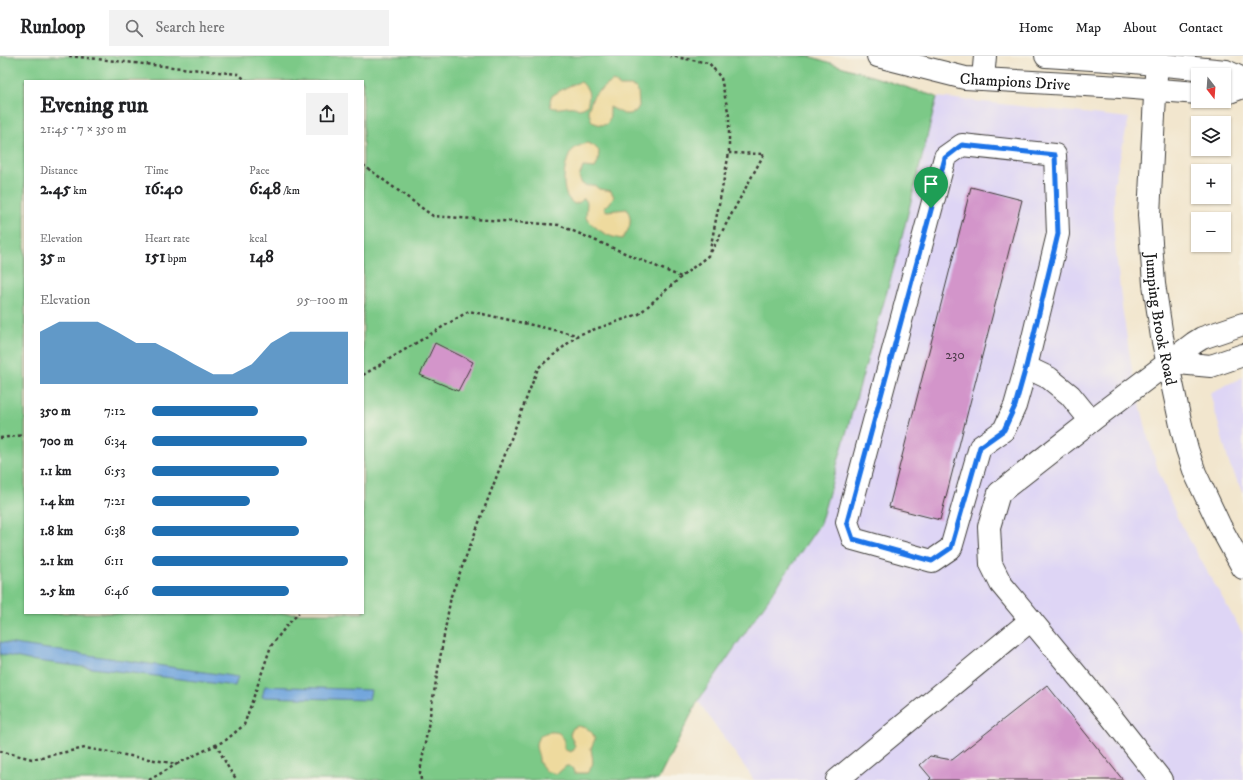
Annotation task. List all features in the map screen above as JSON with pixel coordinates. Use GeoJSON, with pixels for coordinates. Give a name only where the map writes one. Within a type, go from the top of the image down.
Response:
{"type":"FeatureCollection","features":[{"type":"Feature","properties":{"kind":"street","name":"Champions Drive"},"geometry":{"type":"LineString","coordinates":[[878,56],[965,78],[1191,93]]}},
{"type":"Feature","properties":{"kind":"street"},"geometry":{"type":"LineString","coordinates":[[983,79],[985,56]]}},
{"type":"Feature","properties":{"kind":"street","name":"Champions Drive"},"geometry":{"type":"LineString","coordinates":[[1046,56],[1156,60],[1226,71],[1243,79]]}},
{"type":"Feature","properties":{"kind":"street","name":"Jumping Brook Road"},"geometry":{"type":"LineString","coordinates":[[1156,60],[1149,193],[1149,222],[1154,284],[1167,362],[1186,449],[1195,473],[1220,526],[1243,568]]}},
{"type":"Feature","properties":{"kind":"street"},"geometry":{"type":"LineString","coordinates":[[1231,91],[1243,87]]}},
{"type":"Feature","properties":{"kind":"street"},"geometry":{"type":"LineString","coordinates":[[962,145],[1055,155],[1058,234],[1026,367],[1015,406],[1004,430],[980,447],[951,548],[932,561],[853,539],[847,522],[945,158],[962,145]]}},
{"type":"Feature","properties":{"kind":"street"},"geometry":{"type":"LineString","coordinates":[[1161,780],[1109,714],[1001,584],[990,564],[989,527],[999,493],[1167,362],[1202,338],[1243,324]]}},
{"type":"Feature","properties":{"kind":"street"},"geometry":{"type":"LineString","coordinates":[[1167,362],[1211,366],[1243,355]]}},
{"type":"Feature","properties":{"kind":"street"},"geometry":{"type":"LineString","coordinates":[[1026,367],[1049,378],[1070,395],[1091,422]]}},
{"type":"Feature","properties":{"kind":"street"},"geometry":{"type":"LineString","coordinates":[[837,780],[1031,620]]}},
{"type":"Feature","properties":{"kind":"path"},"geometry":{"type":"LineString","coordinates":[[69,56],[238,74],[246,80]]}},
{"type":"Feature","properties":{"kind":"path"},"geometry":{"type":"LineString","coordinates":[[670,56],[709,63],[721,78],[729,116],[729,153],[709,255]]}},
{"type":"Feature","properties":{"kind":"path"},"geometry":{"type":"LineString","coordinates":[[421,780],[420,772],[451,596],[538,368],[578,335],[639,314],[681,277],[709,255],[764,154],[729,153]]}},
{"type":"Feature","properties":{"kind":"path"},"geometry":{"type":"LineString","coordinates":[[364,166],[432,216],[559,225],[681,277]]}},
{"type":"Feature","properties":{"kind":"path"},"geometry":{"type":"LineString","coordinates":[[364,375],[469,311],[578,335]]}},
{"type":"Feature","properties":{"kind":"path"},"geometry":{"type":"LineString","coordinates":[[0,438],[24,435]]}},
{"type":"Feature","properties":{"kind":"path"},"geometry":{"type":"LineString","coordinates":[[149,780],[177,764],[226,740],[244,725],[271,646],[298,614]]}},
{"type":"Feature","properties":{"kind":"path"},"geometry":{"type":"LineString","coordinates":[[216,744],[229,769],[237,780]]}},
{"type":"Feature","properties":{"kind":"path"},"geometry":{"type":"LineString","coordinates":[[0,750],[32,758],[86,748],[177,764]]}},
{"type":"Feature","properties":{"kind":"shaded area"},"geometry":{"type":"Polygon","coordinates":[[[937,97],[1129,118],[1114,184],[1114,235],[1122,307],[1132,370],[1148,437],[1158,470],[1178,519],[1243,634],[1243,780],[754,780],[698,701],[820,524],[898,253],[937,97]]]}},
{"type":"Feature","properties":{"kind":"shaded area"},"geometry":{"type":"Polygon","coordinates":[[[1243,377],[1243,493],[1229,463],[1210,393],[1243,377]]]}},
{"type":"Feature","properties":{"kind":"green space"},"geometry":{"type":"Polygon","coordinates":[[[0,56],[809,56],[937,97],[898,253],[820,524],[698,701],[658,780],[0,780],[0,56]]]}},
{"type":"Feature","properties":{"kind":"sand"},"geometry":{"type":"Polygon","coordinates":[[[613,81],[620,86],[631,86],[636,88],[638,91],[639,106],[636,111],[630,114],[624,114],[610,107],[609,121],[605,125],[592,122],[588,110],[593,97],[597,92],[613,81]]]}},
{"type":"Feature","properties":{"kind":"sand"},"geometry":{"type":"Polygon","coordinates":[[[581,82],[588,93],[589,99],[587,106],[579,109],[576,107],[551,107],[550,101],[552,96],[581,82]]]}},
{"type":"Feature","properties":{"kind":"sand"},"geometry":{"type":"Polygon","coordinates":[[[587,143],[594,146],[599,151],[598,162],[595,168],[583,167],[579,177],[582,184],[588,186],[594,185],[599,189],[611,191],[614,197],[609,204],[605,206],[604,209],[607,211],[627,209],[630,217],[630,225],[622,239],[602,232],[586,218],[587,202],[584,198],[575,204],[567,196],[564,184],[566,163],[574,149],[587,143]]]}},
{"type":"Feature","properties":{"kind":"sand"},"geometry":{"type":"Polygon","coordinates":[[[578,726],[589,730],[595,739],[591,748],[593,761],[590,770],[587,773],[574,773],[570,766],[566,766],[557,774],[546,771],[539,762],[536,745],[541,735],[548,732],[559,733],[564,739],[564,749],[570,752],[574,750],[575,746],[570,734],[573,728],[578,726]]]}},
{"type":"Feature","properties":{"kind":"water"},"geometry":{"type":"Polygon","coordinates":[[[0,642],[238,677],[235,686],[29,660],[0,654],[0,642]]]}},
{"type":"Feature","properties":{"kind":"water"},"geometry":{"type":"Polygon","coordinates":[[[265,686],[371,690],[369,700],[262,697],[265,686]]]}},
{"type":"Feature","properties":{"kind":"building"},"geometry":{"type":"Polygon","coordinates":[[[971,187],[1022,200],[940,520],[889,507],[971,187]]]}},
{"type":"Feature","properties":{"kind":"building"},"geometry":{"type":"Polygon","coordinates":[[[435,343],[473,362],[458,391],[420,375],[435,343]]]}},
{"type":"Feature","properties":{"kind":"building"},"geometry":{"type":"Polygon","coordinates":[[[1047,685],[1123,780],[929,780],[931,778],[920,765],[930,756],[952,760],[1047,685]]]}},
{"type":"Feature","properties":{"kind":"route"},"geometry":{"type":"LineString","coordinates":[[962,145],[1055,155],[1058,234],[1026,367],[1015,406],[1004,430],[980,447],[951,548],[932,561],[853,539],[847,522],[931,208],[945,158],[962,145]]}}]}
